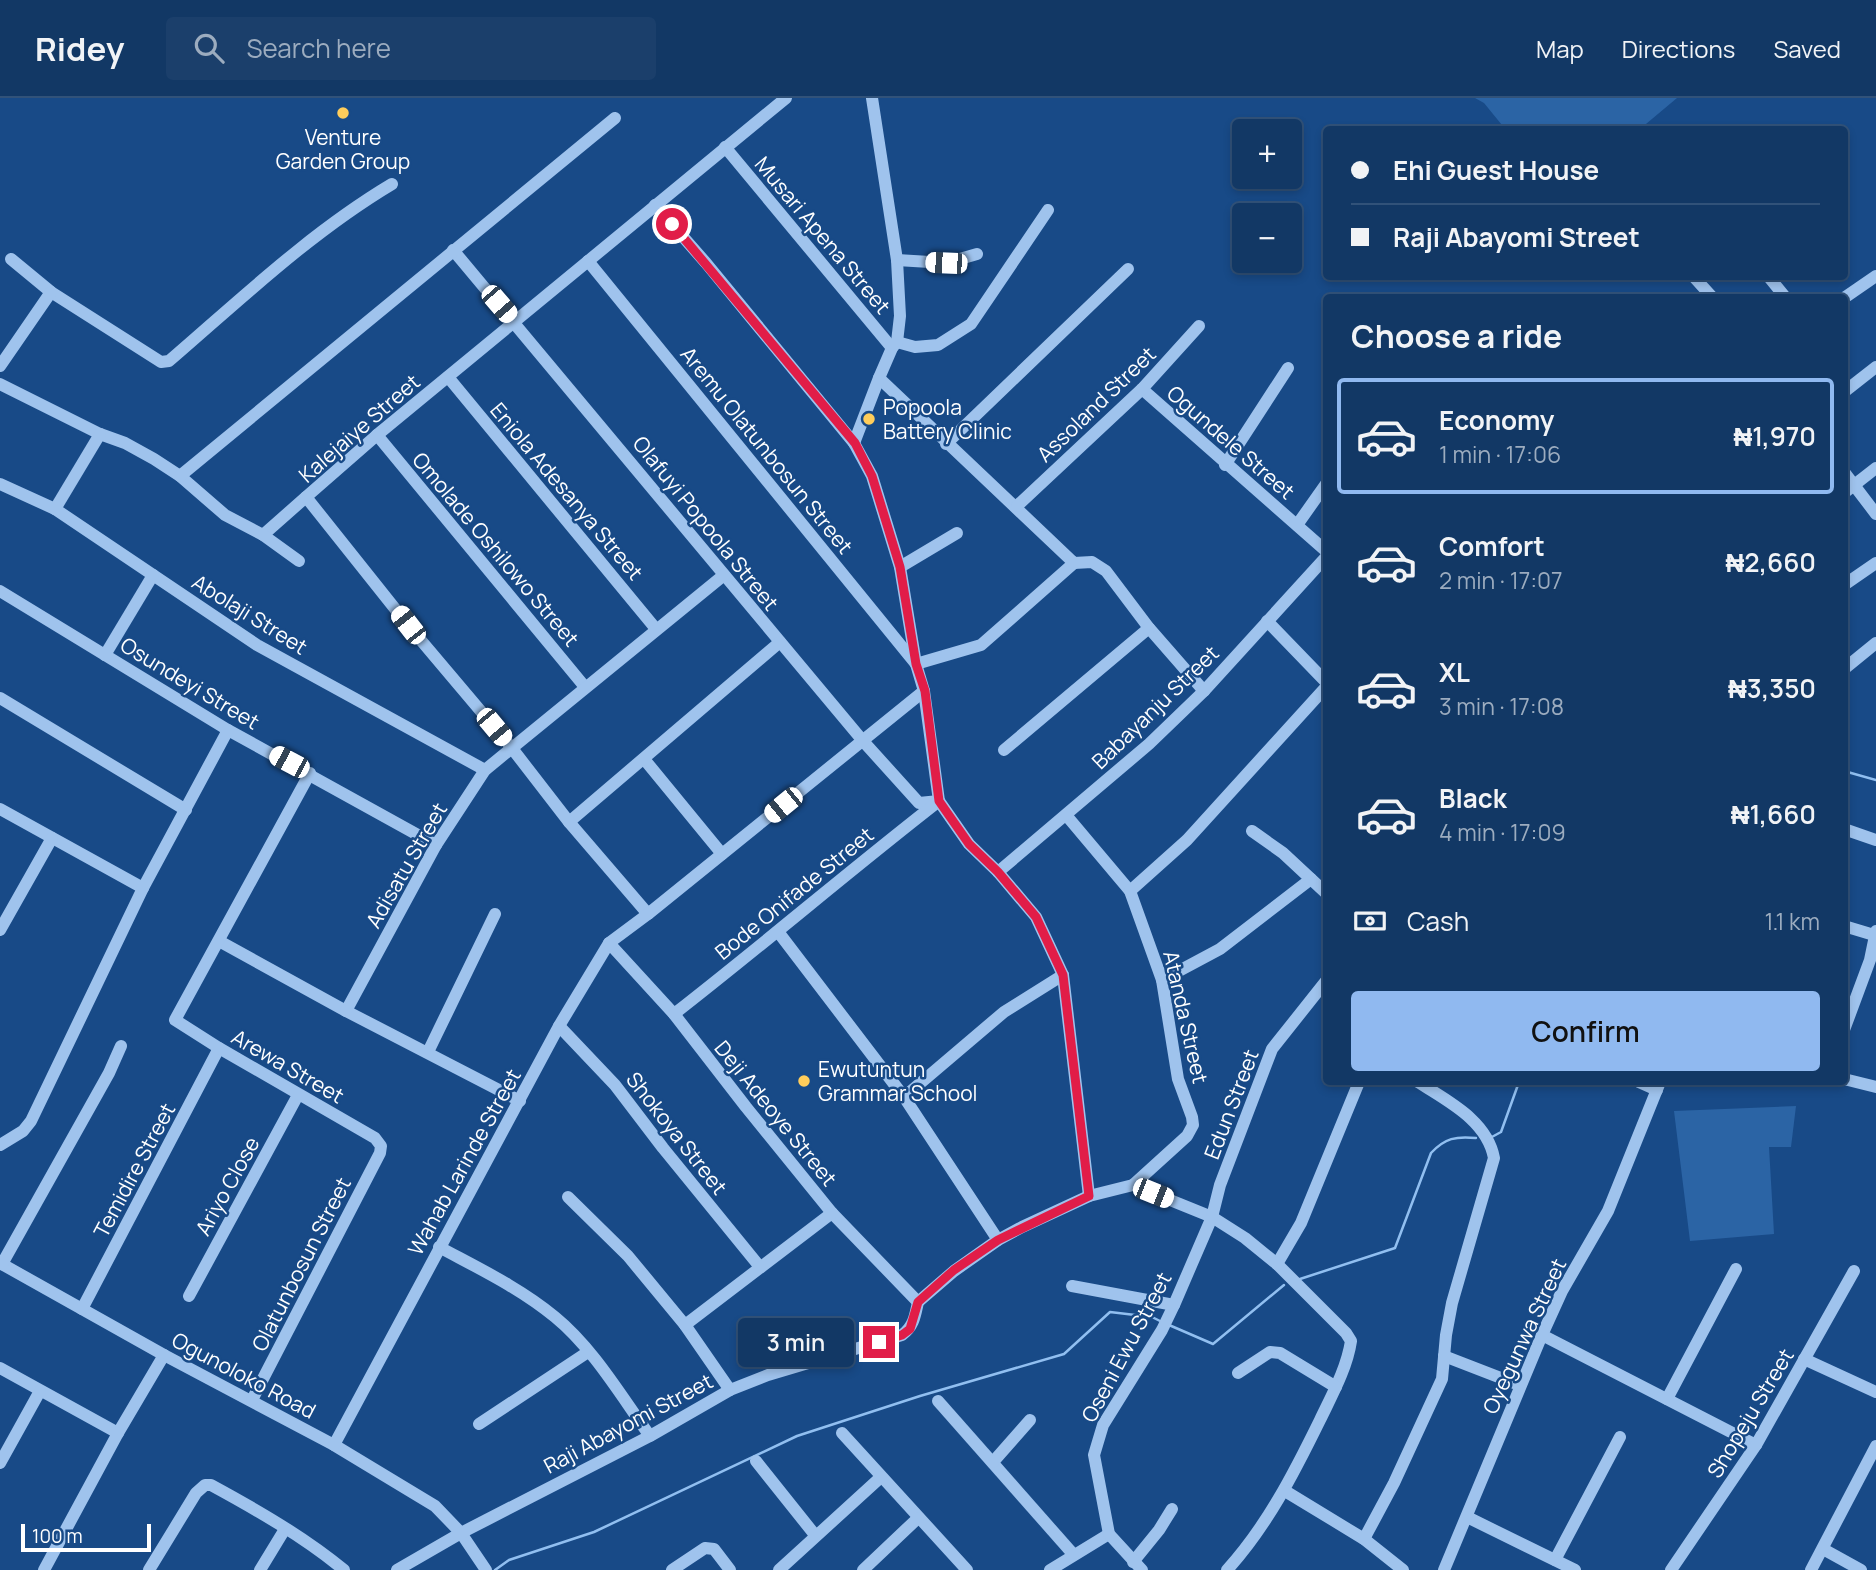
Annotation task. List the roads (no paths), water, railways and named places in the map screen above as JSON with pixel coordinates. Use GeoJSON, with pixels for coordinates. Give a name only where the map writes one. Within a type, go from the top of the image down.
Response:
{"type":"FeatureCollection","features":[{"type":"Feature","properties":{"kind":"street","name":"Kalejaiye Street"},"geometry":{"type":"LineString","coordinates":[[648,914],[569,822],[306,497],[377,435],[786,98]]}},
{"type":"Feature","properties":{"kind":"street"},"geometry":{"type":"LineString","coordinates":[[855,443],[879,378],[895,345],[900,316],[897,260],[872,98]]}},
{"type":"Feature","properties":{"kind":"street"},"geometry":{"type":"LineString","coordinates":[[180,476],[615,118]]}},
{"type":"Feature","properties":{"kind":"street","name":"Musari Apena Street"},"geometry":{"type":"LineString","coordinates":[[725,147],[895,345]]}},
{"type":"Feature","properties":{"kind":"street"},"geometry":{"type":"LineString","coordinates":[[11,258],[51,292],[152,357],[162,362],[169,361],[290,256],[352,208],[392,184]]}},
{"type":"Feature","properties":{"kind":"street"},"geometry":{"type":"LineString","coordinates":[[655,205],[855,443],[872,476],[900,567],[916,664],[925,691],[939,801],[969,844],[998,872],[1036,917],[1063,975],[1089,1196]]}},
{"type":"Feature","properties":{"kind":"street"},"geometry":{"type":"LineString","coordinates":[[895,345],[938,345],[971,324],[1048,210]]}},
{"type":"Feature","properties":{"kind":"street","name":"Olafuyi Popoola Street"},"geometry":{"type":"LineString","coordinates":[[453,250],[863,741],[919,803],[939,801]]}},
{"type":"Feature","properties":{"kind":"street"},"geometry":{"type":"LineString","coordinates":[[897,260],[946,263],[977,254]]}},
{"type":"Feature","properties":{"kind":"street","name":"Aremu Olatunbosun Street"},"geometry":{"type":"LineString","coordinates":[[588,261],[916,664]]}},
{"type":"Feature","properties":{"kind":"street"},"geometry":{"type":"LineString","coordinates":[[946,444],[1128,269]]}},
{"type":"Feature","properties":{"kind":"street"},"geometry":{"type":"LineString","coordinates":[[1848,295],[1876,276]]}},
{"type":"Feature","properties":{"kind":"street"},"geometry":{"type":"LineString","coordinates":[[1697,280],[1709,294]]}},
{"type":"Feature","properties":{"kind":"street"},"geometry":{"type":"LineString","coordinates":[[1771,280],[1783,294]]}},
{"type":"Feature","properties":{"kind":"street"},"geometry":{"type":"LineString","coordinates":[[0,366],[51,292]]}},
{"type":"Feature","properties":{"kind":"street","name":"Assoland Street"},"geometry":{"type":"LineString","coordinates":[[1017,506],[1142,389],[1199,326]]}},
{"type":"Feature","properties":{"kind":"street"},"geometry":{"type":"LineString","coordinates":[[1848,389],[1876,367]]}},
{"type":"Feature","properties":{"kind":"street"},"geometry":{"type":"LineString","coordinates":[[1225,465],[1288,368]]}},
{"type":"Feature","properties":{"kind":"street","name":"Eniola Adesanya Street"},"geometry":{"type":"LineString","coordinates":[[448,377],[656,629]]}},
{"type":"Feature","properties":{"kind":"street"},"geometry":{"type":"LineString","coordinates":[[879,378],[946,444],[1017,506],[1074,563]]}},
{"type":"Feature","properties":{"kind":"street"},"geometry":{"type":"LineString","coordinates":[[0,384],[100,434],[125,443],[180,476],[225,515],[263,534],[299,561]]}},
{"type":"Feature","properties":{"kind":"street","name":"Ogundele Street"},"geometry":{"type":"LineString","coordinates":[[1142,389],[1225,465],[1323,548]]}},
{"type":"Feature","properties":{"kind":"street"},"geometry":{"type":"LineString","coordinates":[[55,509],[100,434]]}},
{"type":"Feature","properties":{"kind":"street","name":"Omolade Oshilowo Street"},"geometry":{"type":"LineString","coordinates":[[377,435],[585,687]]}},
{"type":"Feature","properties":{"kind":"street"},"geometry":{"type":"LineString","coordinates":[[1876,468],[1850,489],[1876,514]]}},
{"type":"Feature","properties":{"kind":"street","name":"Abolaji Street"},"geometry":{"type":"LineString","coordinates":[[0,484],[55,509],[257,645],[485,770]]}},
{"type":"Feature","properties":{"kind":"street"},"geometry":{"type":"LineString","coordinates":[[1297,525],[1323,488]]}},
{"type":"Feature","properties":{"kind":"street"},"geometry":{"type":"LineString","coordinates":[[263,534],[306,497]]}},
{"type":"Feature","properties":{"kind":"street"},"geometry":{"type":"LineString","coordinates":[[900,567],[957,533]]}},
{"type":"Feature","properties":{"kind":"street","name":"Babayanju Street"},"geometry":{"type":"LineString","coordinates":[[998,872],[1149,744],[1204,691],[1323,560]]}},
{"type":"Feature","properties":{"kind":"street"},"geometry":{"type":"LineString","coordinates":[[916,664],[981,645],[1074,563],[1092,562],[1106,570],[1149,628],[1204,691]]}},
{"type":"Feature","properties":{"kind":"street"},"geometry":{"type":"LineString","coordinates":[[1848,582],[1876,563]]}},
{"type":"Feature","properties":{"kind":"street"},"geometry":{"type":"LineString","coordinates":[[105,655],[153,575]]}},
{"type":"Feature","properties":{"kind":"street","name":"Adisatu Street"},"geometry":{"type":"LineString","coordinates":[[346,1011],[436,845],[485,770],[724,575]]}},
{"type":"Feature","properties":{"kind":"street","name":"Osundeyi Street"},"geometry":{"type":"LineString","coordinates":[[0,591],[228,730],[436,845]]}},
{"type":"Feature","properties":{"kind":"street"},"geometry":{"type":"LineString","coordinates":[[1267,621],[1323,681]]}},
{"type":"Feature","properties":{"kind":"street"},"geometry":{"type":"LineString","coordinates":[[1004,750],[1149,628]]}},
{"type":"Feature","properties":{"kind":"street"},"geometry":{"type":"LineString","coordinates":[[569,822],[780,642]]}},
{"type":"Feature","properties":{"kind":"street"},"geometry":{"type":"LineString","coordinates":[[1848,666],[1876,643]]}},
{"type":"Feature","properties":{"kind":"street"},"geometry":{"type":"LineString","coordinates":[[1130,891],[1187,840],[1323,687]]}},
{"type":"Feature","properties":{"kind":"street","name":"Wahab Larinde Street"},"geometry":{"type":"LineString","coordinates":[[334,1445],[559,1026],[609,943],[925,691]]}},
{"type":"Feature","properties":{"kind":"street"},"geometry":{"type":"LineString","coordinates":[[0,698],[186,810]]}},
{"type":"Feature","properties":{"kind":"street"},"geometry":{"type":"LineString","coordinates":[[0,1145],[23,1130],[31,1121],[144,888],[228,730]]}},
{"type":"Feature","properties":{"kind":"street"},"geometry":{"type":"LineString","coordinates":[[644,759],[722,854]]}},
{"type":"Feature","properties":{"kind":"street"},"geometry":{"type":"LineString","coordinates":[[310,773],[219,941],[346,1011],[520,1101]]}},
{"type":"Feature","properties":{"kind":"street","name":"Bode Onifade Street"},"geometry":{"type":"LineString","coordinates":[[674,1014],[779,933],[858,864],[939,801]]}},
{"type":"Feature","properties":{"kind":"street"},"geometry":{"type":"LineString","coordinates":[[0,809],[144,888]]}},
{"type":"Feature","properties":{"kind":"street","name":"Atanda Street"},"geometry":{"type":"LineString","coordinates":[[1066,815],[1130,891],[1161,979],[1178,1079],[1193,1125],[1187,1136],[1133,1185]]}},
{"type":"Feature","properties":{"kind":"street"},"geometry":{"type":"LineString","coordinates":[[1848,830],[1876,840]]}},
{"type":"Feature","properties":{"kind":"street"},"geometry":{"type":"LineString","coordinates":[[1252,831],[1283,853],[1323,890]]}},
{"type":"Feature","properties":{"kind":"street"},"geometry":{"type":"LineString","coordinates":[[0,930],[52,838]]}},
{"type":"Feature","properties":{"kind":"street"},"geometry":{"type":"LineString","coordinates":[[1161,979],[1220,949],[1311,879]]}},
{"type":"Feature","properties":{"kind":"street"},"geometry":{"type":"LineString","coordinates":[[428,1052],[495,914]]}},
{"type":"Feature","properties":{"kind":"street"},"geometry":{"type":"LineString","coordinates":[[1848,927],[1875,933],[1870,960],[1848,1019]]}},
{"type":"Feature","properties":{"kind":"street"},"geometry":{"type":"LineString","coordinates":[[779,933],[904,1097],[998,1240]]}},
{"type":"Feature","properties":{"kind":"street","name":"Arewa Street"},"geometry":{"type":"LineString","coordinates":[[219,941],[175,1020],[375,1138],[380,1146]]}},
{"type":"Feature","properties":{"kind":"street","name":"Deji Adeoye Street"},"geometry":{"type":"LineString","coordinates":[[609,943],[674,1014],[832,1213],[918,1302]]}},
{"type":"Feature","properties":{"kind":"street"},"geometry":{"type":"LineString","coordinates":[[904,1097],[1004,1012],[1063,975]]}},
{"type":"Feature","properties":{"kind":"street","name":"Edun Street"},"geometry":{"type":"LineString","coordinates":[[1212,1217],[1220,1185],[1272,1049],[1323,985]]}},
{"type":"Feature","properties":{"kind":"street","name":"Shokoya Street"},"geometry":{"type":"LineString","coordinates":[[559,1026],[615,1085],[663,1149],[760,1268]]}},
{"type":"Feature","properties":{"kind":"street","name":"Temidire Street"},"geometry":{"type":"LineString","coordinates":[[82,1309],[219,1048]]}},
{"type":"Feature","properties":{"kind":"street"},"geometry":{"type":"LineString","coordinates":[[1,1264],[109,1073],[119,1049]]}},
{"type":"Feature","properties":{"kind":"street"},"geometry":{"type":"LineString","coordinates":[[1848,1080],[1876,1087]]}},
{"type":"Feature","properties":{"kind":"street"},"geometry":{"type":"LineString","coordinates":[[1277,1264],[1301,1223],[1358,1085]]}},
{"type":"Feature","properties":{"kind":"street"},"geometry":{"type":"LineString","coordinates":[[1364,1539],[1394,1483],[1442,1379],[1452,1303],[1494,1158],[1491,1146],[1480,1128],[1462,1111],[1423,1085]]}},
{"type":"Feature","properties":{"kind":"street","name":"Oyegunwa Street"},"geometry":{"type":"LineString","coordinates":[[1444,1570],[1519,1385],[1562,1292],[1608,1211],[1658,1086]]}},
{"type":"Feature","properties":{"kind":"street","name":"Ariyo Close"},"geometry":{"type":"LineString","coordinates":[[188,1296],[298,1094]]}},
{"type":"Feature","properties":{"kind":"street","name":"Olatunbosun Street"},"geometry":{"type":"LineString","coordinates":[[252,1400],[380,1153],[380,1146]]}},
{"type":"Feature","properties":{"kind":"street"},"geometry":{"type":"LineString","coordinates":[[918,1302],[954,1270],[998,1240],[1089,1196],[1133,1185],[1212,1217],[1245,1238],[1277,1264],[1351,1341],[1336,1387],[1285,1491],[1227,1570]]}},
{"type":"Feature","properties":{"kind":"street"},"geometry":{"type":"LineString","coordinates":[[568,1197],[628,1256],[685,1325],[730,1390]]}},
{"type":"Feature","properties":{"kind":"street"},"geometry":{"type":"LineString","coordinates":[[685,1325],[832,1213]]}},
{"type":"Feature","properties":{"kind":"street","name":"Oseni Ewu Street"},"geometry":{"type":"LineString","coordinates":[[1108,1534],[1094,1455],[1103,1424],[1162,1330],[1212,1217]]}},
{"type":"Feature","properties":{"kind":"street"},"geometry":{"type":"LineString","coordinates":[[439,1247],[500,1280],[556,1317],[588,1352],[649,1436]]}},
{"type":"Feature","properties":{"kind":"street","name":"Ogunoloko Road"},"geometry":{"type":"LineString","coordinates":[[1,1264],[164,1355],[334,1445],[435,1506],[461,1533],[484,1568]]}},
{"type":"Feature","properties":{"kind":"street"},"geometry":{"type":"LineString","coordinates":[[1667,1399],[1736,1269]]}},
{"type":"Feature","properties":{"kind":"street","name":"Shopeju Street"},"geometry":{"type":"LineString","coordinates":[[1671,1570],[1756,1445],[1854,1271]]}},
{"type":"Feature","properties":{"kind":"street"},"geometry":{"type":"LineString","coordinates":[[1072,1286],[1171,1311]]}},
{"type":"Feature","properties":{"kind":"street","name":"Raji Abayomi Street"},"geometry":{"type":"LineString","coordinates":[[397,1570],[461,1533],[649,1436],[730,1390],[768,1375],[902,1335],[914,1322],[918,1302]]}},
{"type":"Feature","properties":{"kind":"street"},"geometry":{"type":"LineString","coordinates":[[1542,1335],[1756,1445]]}},
{"type":"Feature","properties":{"kind":"street"},"geometry":{"type":"LineString","coordinates":[[479,1424],[588,1352]]}},
{"type":"Feature","properties":{"kind":"street"},"geometry":{"type":"LineString","coordinates":[[1238,1373],[1270,1352],[1280,1353],[1336,1387]]}},
{"type":"Feature","properties":{"kind":"street"},"geometry":{"type":"LineString","coordinates":[[49,1568],[118,1433],[164,1355]]}},
{"type":"Feature","properties":{"kind":"street"},"geometry":{"type":"LineString","coordinates":[[1444,1356],[1519,1385]]}},
{"type":"Feature","properties":{"kind":"street"},"geometry":{"type":"LineString","coordinates":[[1804,1359],[1876,1392]]}},
{"type":"Feature","properties":{"kind":"street"},"geometry":{"type":"LineString","coordinates":[[0,1368],[118,1433]]}},
{"type":"Feature","properties":{"kind":"street"},"geometry":{"type":"LineString","coordinates":[[0,1463],[40,1391]]}},
{"type":"Feature","properties":{"kind":"street"},"geometry":{"type":"LineString","coordinates":[[938,1401],[1073,1554]]}},
{"type":"Feature","properties":{"kind":"street"},"geometry":{"type":"LineString","coordinates":[[993,1462],[1030,1420]]}},
{"type":"Feature","properties":{"kind":"street"},"geometry":{"type":"LineString","coordinates":[[842,1433],[967,1570]]}},
{"type":"Feature","properties":{"kind":"street"},"geometry":{"type":"LineString","coordinates":[[1555,1560],[1620,1437]]}},
{"type":"Feature","properties":{"kind":"street"},"geometry":{"type":"LineString","coordinates":[[1811,1570],[1876,1446]]}},
{"type":"Feature","properties":{"kind":"street"},"geometry":{"type":"LineString","coordinates":[[756,1461],[815,1535]]}},
{"type":"Feature","properties":{"kind":"street"},"geometry":{"type":"LineString","coordinates":[[779,1570],[881,1477]]}},
{"type":"Feature","properties":{"kind":"street"},"geometry":{"type":"LineString","coordinates":[[149,1570],[196,1493],[205,1485],[211,1485],[285,1529],[327,1555],[344,1570]]}},
{"type":"Feature","properties":{"kind":"street"},"geometry":{"type":"LineString","coordinates":[[1285,1491],[1364,1539],[1403,1570]]}},
{"type":"Feature","properties":{"kind":"street"},"geometry":{"type":"LineString","coordinates":[[1050,1570],[1108,1534],[1138,1566],[1172,1509]]}},
{"type":"Feature","properties":{"kind":"street"},"geometry":{"type":"LineString","coordinates":[[1467,1517],[1575,1570]]}},
{"type":"Feature","properties":{"kind":"street"},"geometry":{"type":"LineString","coordinates":[[863,1570],[918,1518]]}},
{"type":"Feature","properties":{"kind":"street"},"geometry":{"type":"LineString","coordinates":[[260,1570],[285,1529]]}},
{"type":"Feature","properties":{"kind":"street"},"geometry":{"type":"LineString","coordinates":[[672,1570],[705,1548],[714,1549],[730,1570]]}},
{"type":"Feature","properties":{"kind":"street"},"geometry":{"type":"LineString","coordinates":[[1823,1549],[1861,1570]]}},
{"type":"Feature","properties":{"kind":"waterway"},"geometry":{"type":"LineString","coordinates":[[1848,772],[1876,780]]}},
{"type":"Feature","properties":{"kind":"waterway"},"geometry":{"type":"LineString","coordinates":[[1490,1138],[1501,1132],[1518,1085]]}},
{"type":"Feature","properties":{"kind":"waterway"},"geometry":{"type":"LineString","coordinates":[[1300,1279],[1395,1248],[1431,1153],[1451,1139],[1476,1138]]}},
{"type":"Feature","properties":{"kind":"waterway"},"geometry":{"type":"LineString","coordinates":[[1169,1325],[1213,1344],[1284,1285]]}},
{"type":"Feature","properties":{"kind":"waterway"},"geometry":{"type":"LineString","coordinates":[[495,1570],[509,1560],[594,1532],[797,1436],[920,1396],[1064,1354],[1110,1312],[1152,1317],[1160,1321]]}},
{"type":"Feature","properties":{"kind":"place","name":"Venture Garden Group"},"geometry":{"type":"Point","coordinates":[343,113]}},
{"type":"Feature","properties":{"kind":"place","name":"Popoola Battery Clinic"},"geometry":{"type":"Point","coordinates":[869,419]}},
{"type":"Feature","properties":{"kind":"place","name":"Ewutuntun Grammar School"},"geometry":{"type":"Point","coordinates":[804,1081]}}]}
